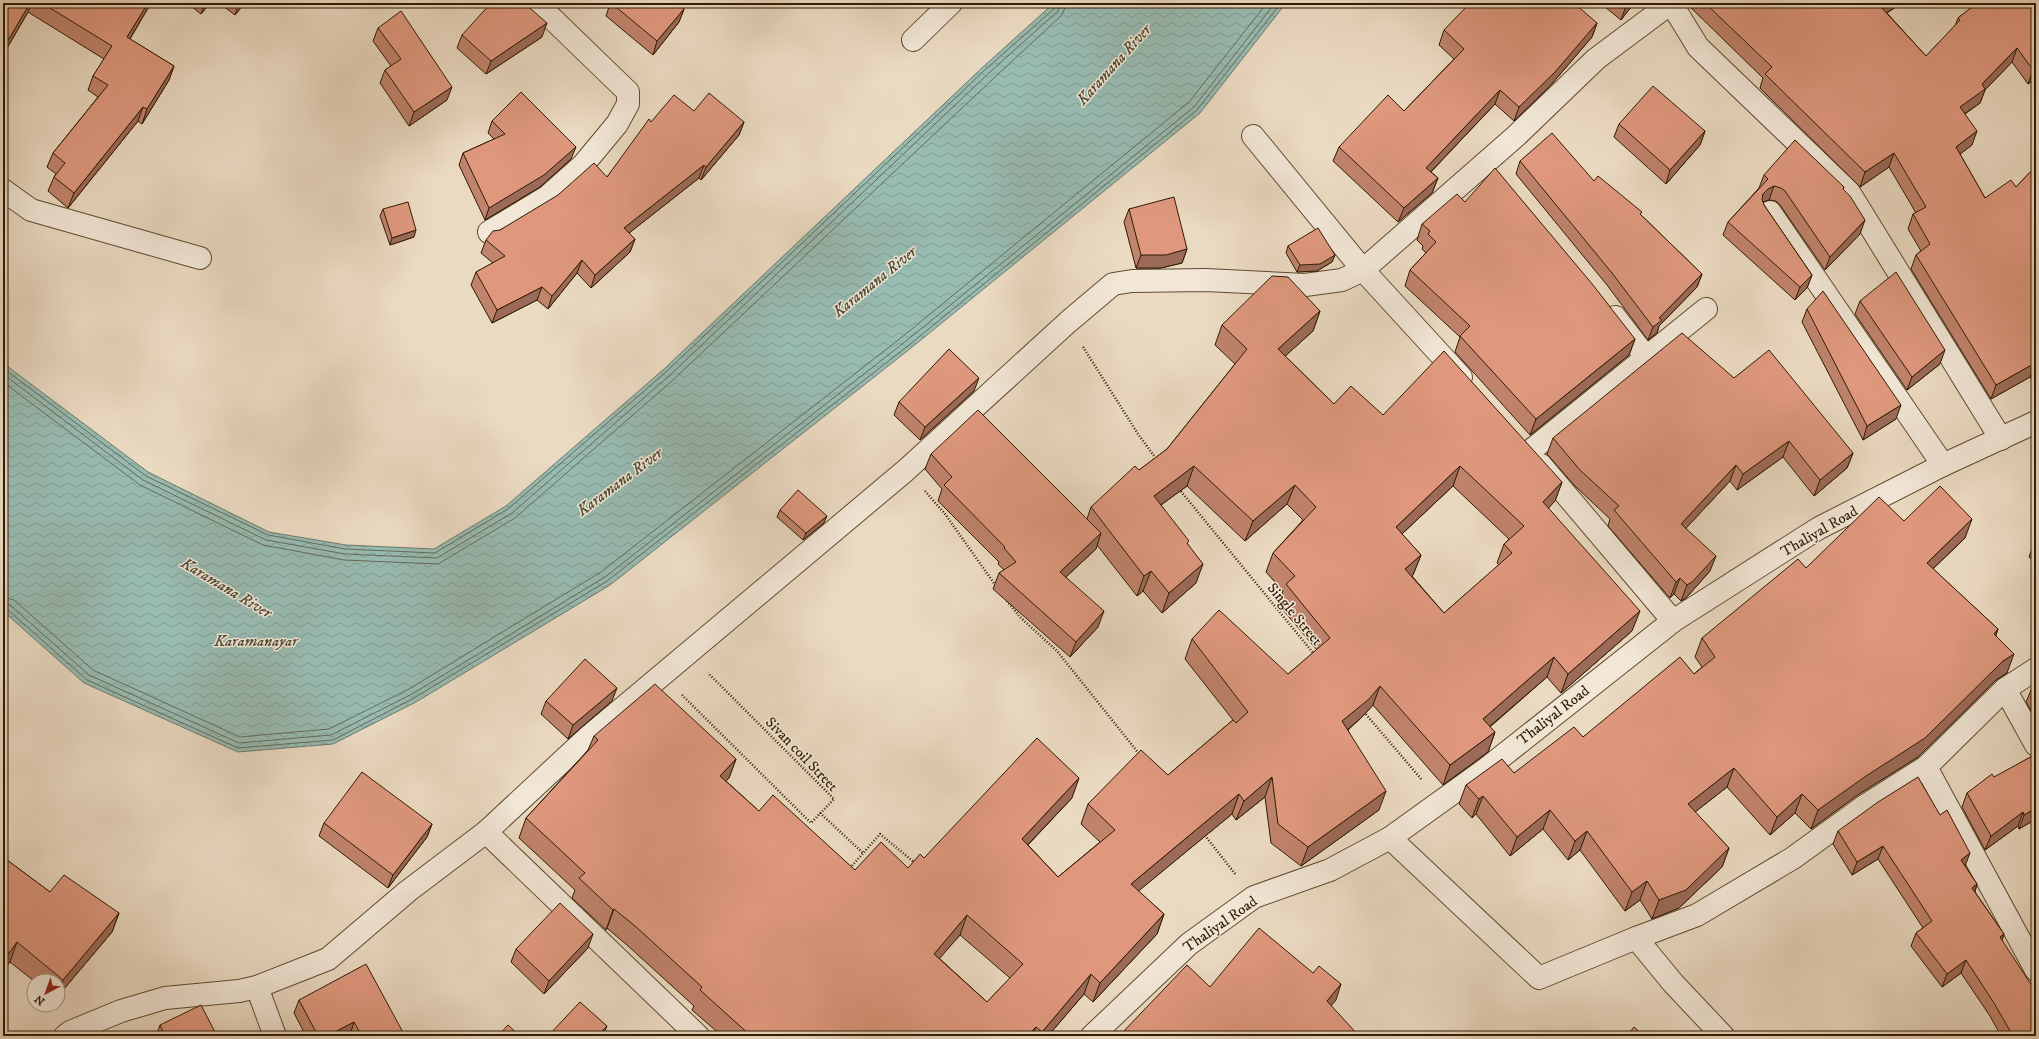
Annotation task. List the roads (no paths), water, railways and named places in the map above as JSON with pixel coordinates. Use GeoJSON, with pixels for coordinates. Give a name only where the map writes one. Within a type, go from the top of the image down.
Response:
{"type":"FeatureCollection","features":[{"type":"Feature","properties":{"kind":"street"},"geometry":{"type":"LineString","coordinates":[[489,232],[547,197],[583,164],[617,124],[628,104],[628,92],[536,3]]}},
{"type":"Feature","properties":{"kind":"street"},"geometry":{"type":"LineString","coordinates":[[913,40],[951,3]]}},
{"type":"Feature","properties":{"kind":"street"},"geometry":{"type":"LineString","coordinates":[[65,1036],[70,1032],[121,1011],[165,998],[239,991],[257,987],[328,959],[408,891],[486,832],[587,738],[905,470],[1112,284],[1132,281],[1206,280],[1305,285],[1342,280],[1363,270],[1488,160],[1596,59],[1671,3],[1698,47],[1849,192],[2001,439]]}},
{"type":"Feature","properties":{"kind":"street"},"geometry":{"type":"LineString","coordinates":[[1253,136],[1363,270],[1475,393]]}},
{"type":"Feature","properties":{"kind":"street"},"geometry":{"type":"LineString","coordinates":[[1488,160],[1502,178]]}},
{"type":"Feature","properties":{"kind":"street"},"geometry":{"type":"LineString","coordinates":[[3,190],[31,210],[200,258]]}},
{"type":"Feature","properties":{"kind":"street"},"geometry":{"type":"LineString","coordinates":[[1770,212],[1943,465]]}},
{"type":"Feature","properties":{"kind":"street"},"geometry":{"type":"LineString","coordinates":[[1602,299],[1646,357]]}},
{"type":"Feature","properties":{"kind":"street"},"geometry":{"type":"LineString","coordinates":[[1673,621],[1524,446],[1646,357],[1706,309]]}},
{"type":"Feature","properties":{"kind":"street","name":"Thaliyal Road"},"geometry":{"type":"LineString","coordinates":[[1092,1036],[1188,944],[1254,897],[1330,870],[1390,838],[1486,769],[1673,621],[1820,528],[1943,465],[2001,439],[2033,429]]}},
{"type":"Feature","properties":{"kind":"street"},"geometry":{"type":"LineString","coordinates":[[1390,838],[1539,978],[1636,938],[1697,915],[1793,858],[1866,805],[1926,767],[2004,689],[2036,669]]}},
{"type":"Feature","properties":{"kind":"street"},"geometry":{"type":"LineString","coordinates":[[2004,689],[2036,745]]}},
{"type":"Feature","properties":{"kind":"street"},"geometry":{"type":"LineString","coordinates":[[1926,767],[2036,970]]}},
{"type":"Feature","properties":{"kind":"street"},"geometry":{"type":"LineString","coordinates":[[486,832],[687,1032]]}},
{"type":"Feature","properties":{"kind":"street"},"geometry":{"type":"LineString","coordinates":[[1636,938],[1673,982],[1723,1036]]}},
{"type":"Feature","properties":{"kind":"street"},"geometry":{"type":"LineString","coordinates":[[257,987],[275,1036]]}},
{"type":"Feature","properties":{"kind":"water","name":"Karamanayar"},"geometry":{"type":"Polygon","coordinates":[[[1054,3],[1286,3],[1200,113],[911,348],[610,585],[416,702],[333,744],[238,752],[84,683],[3,611],[3,363],[148,472],[269,532],[346,545],[434,549],[506,506],[664,369],[984,66],[1054,3]]]}},
{"type":"Feature","properties":{"kind":"water label","name":"Karamana River"},"geometry":{"type":"Point","coordinates":[1113,64]}},
{"type":"Feature","properties":{"kind":"water label","name":"Karamana River"},"geometry":{"type":"Point","coordinates":[874,281]}},
{"type":"Feature","properties":{"kind":"water label","name":"Karamana River"},"geometry":{"type":"Point","coordinates":[619,481]}},
{"type":"Feature","properties":{"kind":"water label","name":"Karamana River"},"geometry":{"type":"Point","coordinates":[227,587]}}]}
